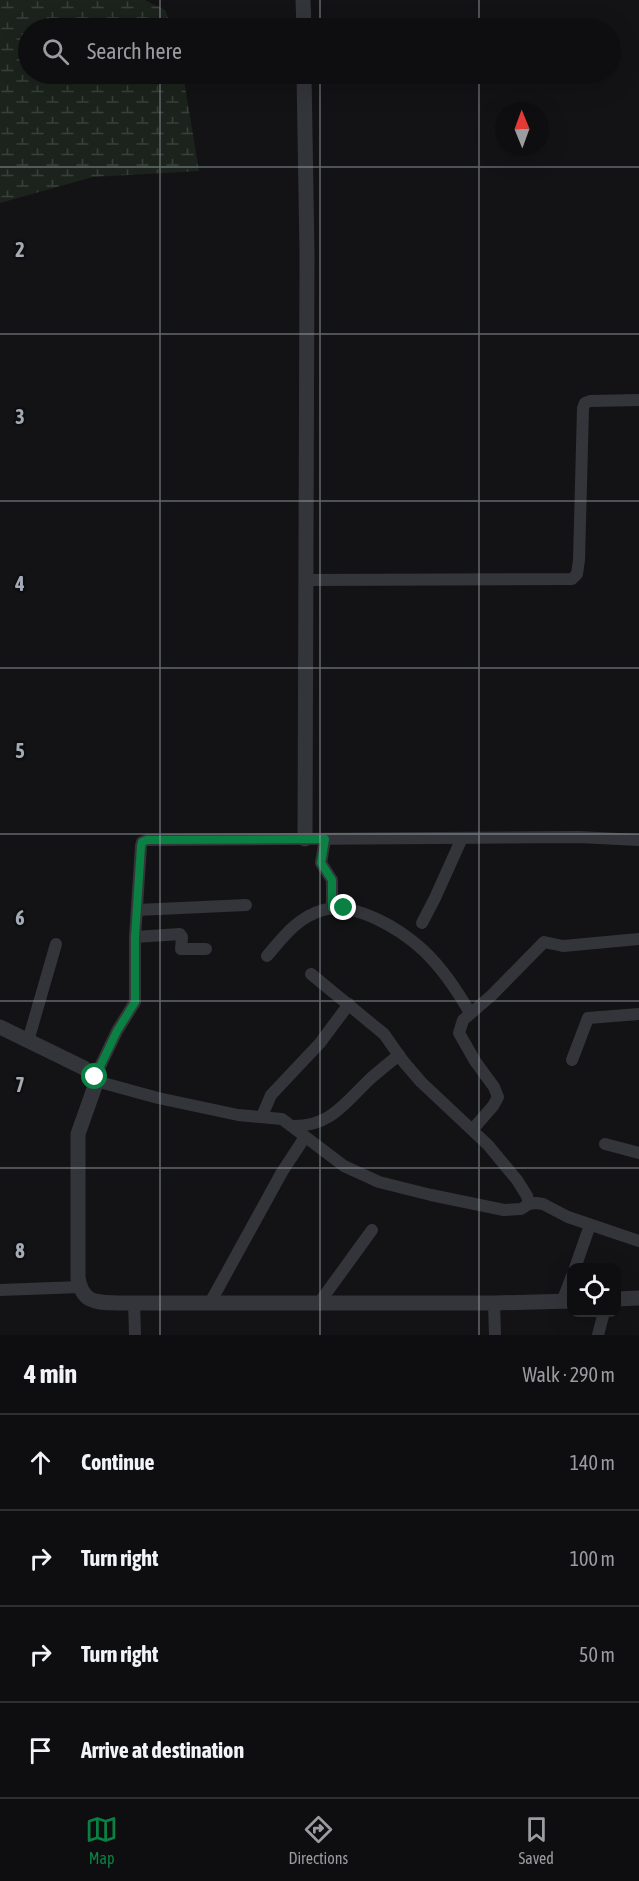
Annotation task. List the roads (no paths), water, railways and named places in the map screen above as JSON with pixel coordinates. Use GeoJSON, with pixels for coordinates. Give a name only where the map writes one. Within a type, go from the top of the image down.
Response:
{"type":"FeatureCollection","features":[{"type":"Feature","properties":{"kind":"street"},"geometry":{"type":"LineString","coordinates":[[303,0],[304,18]]}},
{"type":"Feature","properties":{"kind":"street"},"geometry":{"type":"LineString","coordinates":[[304,84],[307,254],[305,839]]}},
{"type":"Feature","properties":{"kind":"street"},"geometry":{"type":"LineString","coordinates":[[306,580],[572,579],[577,574],[579,560],[583,408],[585,403],[590,401],[639,400]]}},
{"type":"Feature","properties":{"kind":"street"},"geometry":{"type":"LineString","coordinates":[[567,1302],[96,1302],[84,1295],[80,1287],[78,1134],[95,1079],[117,1031],[135,1002],[135,937],[142,842],[147,840],[579,837],[639,840]]}},
{"type":"Feature","properties":{"kind":"street"},"geometry":{"type":"LineString","coordinates":[[422,923],[462,838]]}},
{"type":"Feature","properties":{"kind":"street"},"geometry":{"type":"LineString","coordinates":[[325,839],[321,863],[332,880],[332,908]]}},
{"type":"Feature","properties":{"kind":"street"},"geometry":{"type":"LineString","coordinates":[[137,910],[246,905]]}},
{"type":"Feature","properties":{"kind":"street"},"geometry":{"type":"LineString","coordinates":[[267,956],[290,929],[306,917],[332,908],[357,912],[379,920],[423,950],[456,989],[470,1012]]}},
{"type":"Feature","properties":{"kind":"street"},"geometry":{"type":"LineString","coordinates":[[135,937],[180,934],[182,949],[206,949]]}},
{"type":"Feature","properties":{"kind":"street"},"geometry":{"type":"LineString","coordinates":[[473,1130],[498,1097],[459,1033],[463,1020],[492,995],[544,942],[563,946],[639,939]]}},
{"type":"Feature","properties":{"kind":"street"},"geometry":{"type":"LineString","coordinates":[[28,1041],[56,944]]}},
{"type":"Feature","properties":{"kind":"street"},"geometry":{"type":"LineString","coordinates":[[310,974],[384,1034],[421,1082],[473,1130],[517,1180],[529,1204]]}},
{"type":"Feature","properties":{"kind":"street"},"geometry":{"type":"LineString","coordinates":[[262,1116],[271,1095],[320,1043],[349,1004]]}},
{"type":"Feature","properties":{"kind":"street"},"geometry":{"type":"LineString","coordinates":[[572,1060],[588,1018],[639,1014]]}},
{"type":"Feature","properties":{"kind":"street"},"geometry":{"type":"LineString","coordinates":[[0,1027],[84,1068],[95,1079],[158,1098],[238,1115],[282,1119],[344,1166],[379,1182],[497,1209],[514,1210],[529,1204],[543,1204],[555,1211],[639,1241]]}},
{"type":"Feature","properties":{"kind":"street"},"geometry":{"type":"LineString","coordinates":[[292,1126],[313,1124],[328,1117],[343,1107],[399,1055]]}},
{"type":"Feature","properties":{"kind":"street"},"geometry":{"type":"LineString","coordinates":[[210,1303],[282,1172],[305,1137]]}},
{"type":"Feature","properties":{"kind":"street"},"geometry":{"type":"LineString","coordinates":[[605,1144],[639,1153]]}},
{"type":"Feature","properties":{"kind":"street"},"geometry":{"type":"LineString","coordinates":[[576,1263],[590,1224]]}},
{"type":"Feature","properties":{"kind":"street"},"geometry":{"type":"LineString","coordinates":[[319,1303],[372,1230]]}},
{"type":"Feature","properties":{"kind":"street"},"geometry":{"type":"LineString","coordinates":[[0,1290],[80,1287]]}},
{"type":"Feature","properties":{"kind":"street"},"geometry":{"type":"LineString","coordinates":[[621,1299],[639,1298]]}},
{"type":"Feature","properties":{"kind":"street"},"geometry":{"type":"LineString","coordinates":[[134,1302],[135,1335]]}},
{"type":"Feature","properties":{"kind":"street"},"geometry":{"type":"LineString","coordinates":[[494,1303],[495,1335]]}},
{"type":"Feature","properties":{"kind":"street"},"geometry":{"type":"LineString","coordinates":[[598,1335],[603,1317]]}}]}
